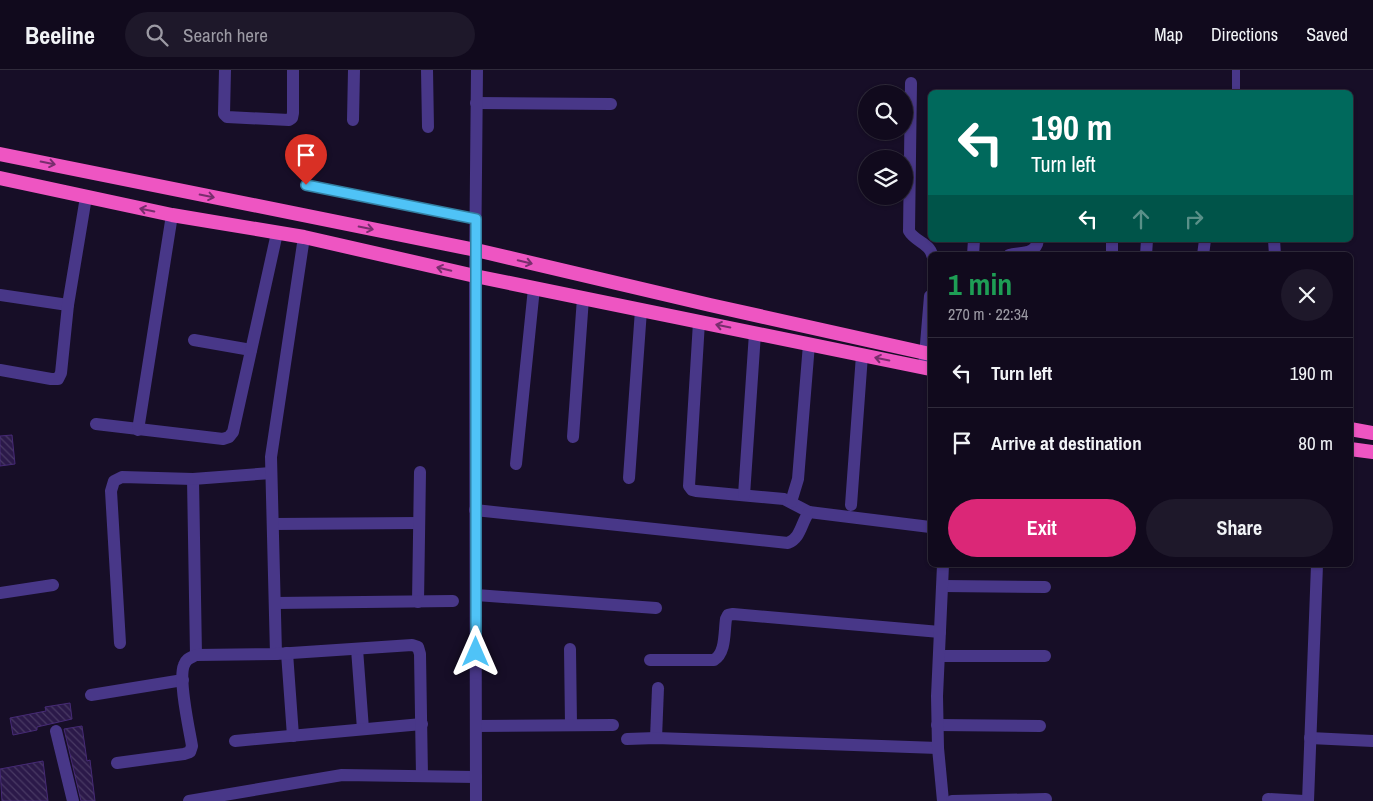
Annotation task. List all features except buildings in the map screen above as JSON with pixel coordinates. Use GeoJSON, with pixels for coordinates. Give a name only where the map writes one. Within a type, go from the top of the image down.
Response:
{"type":"FeatureCollection","features":[{"type":"Feature","properties":{"kind":"highway"},"geometry":{"type":"LineString","coordinates":[[0,154],[476,250],[928,354]]}},
{"type":"Feature","properties":{"kind":"highway"},"geometry":{"type":"LineString","coordinates":[[0,178],[172,215],[304,237],[475,276],[927,368]]}},
{"type":"Feature","properties":{"kind":"highway"},"geometry":{"type":"LineString","coordinates":[[1353,430],[1373,433]]}},
{"type":"Feature","properties":{"kind":"highway"},"geometry":{"type":"LineString","coordinates":[[1353,449],[1373,452]]}},
{"type":"Feature","properties":{"kind":"street"},"geometry":{"type":"LineString","coordinates":[[225,70],[224,114],[227,117],[289,120],[292,118],[293,113],[293,70]]}},
{"type":"Feature","properties":{"kind":"street"},"geometry":{"type":"LineString","coordinates":[[353,120],[354,70]]}},
{"type":"Feature","properties":{"kind":"street"},"geometry":{"type":"LineString","coordinates":[[427,70],[428,127]]}},
{"type":"Feature","properties":{"kind":"street"},"geometry":{"type":"LineString","coordinates":[[476,70],[476,801]]}},
{"type":"Feature","properties":{"kind":"street"},"geometry":{"type":"LineString","coordinates":[[911,82],[909,231],[913,237],[927,246],[932,252]]}},
{"type":"Feature","properties":{"kind":"street"},"geometry":{"type":"LineString","coordinates":[[476,103],[611,104]]}},
{"type":"Feature","properties":{"kind":"street"},"geometry":{"type":"LineString","coordinates":[[0,370],[51,379],[58,379],[61,373],[68,305],[86,197]]}},
{"type":"Feature","properties":{"kind":"street"},"geometry":{"type":"LineString","coordinates":[[138,430],[172,215]]}},
{"type":"Feature","properties":{"kind":"street"},"geometry":{"type":"LineString","coordinates":[[96,424],[223,439],[229,437],[233,432],[277,233]]}},
{"type":"Feature","properties":{"kind":"street"},"geometry":{"type":"LineString","coordinates":[[293,736],[274,603],[271,473],[304,237]]}},
{"type":"Feature","properties":{"kind":"street"},"geometry":{"type":"LineString","coordinates":[[1028,252],[1034,251],[1038,242]]}},
{"type":"Feature","properties":{"kind":"street"},"geometry":{"type":"LineString","coordinates":[[516,464],[534,288]]}},
{"type":"Feature","properties":{"kind":"street"},"geometry":{"type":"LineString","coordinates":[[0,295],[68,305]]}},
{"type":"Feature","properties":{"kind":"street"},"geometry":{"type":"LineString","coordinates":[[573,437],[583,298]]}},
{"type":"Feature","properties":{"kind":"street"},"geometry":{"type":"LineString","coordinates":[[629,478],[641,310]]}},
{"type":"Feature","properties":{"kind":"street"},"geometry":{"type":"LineString","coordinates":[[699,322],[689,486],[692,490],[784,499],[809,512],[928,527]]}},
{"type":"Feature","properties":{"kind":"street"},"geometry":{"type":"LineString","coordinates":[[744,495],[755,333]]}},
{"type":"Feature","properties":{"kind":"street"},"geometry":{"type":"LineString","coordinates":[[194,340],[251,350]]}},
{"type":"Feature","properties":{"kind":"street"},"geometry":{"type":"LineString","coordinates":[[791,502],[798,479],[809,344]]}},
{"type":"Feature","properties":{"kind":"street"},"geometry":{"type":"LineString","coordinates":[[927,368],[928,354]]}},
{"type":"Feature","properties":{"kind":"street"},"geometry":{"type":"LineString","coordinates":[[851,505],[862,355]]}},
{"type":"Feature","properties":{"kind":"street"},"geometry":{"type":"LineString","coordinates":[[418,602],[420,472]]}},
{"type":"Feature","properties":{"kind":"street"},"geometry":{"type":"LineString","coordinates":[[120,643],[111,490],[114,481],[122,477],[193,479],[271,473]]}},
{"type":"Feature","properties":{"kind":"street"},"geometry":{"type":"LineString","coordinates":[[193,479],[196,655]]}},
{"type":"Feature","properties":{"kind":"street"},"geometry":{"type":"LineString","coordinates":[[475,510],[788,543],[794,541],[798,536],[809,512]]}},
{"type":"Feature","properties":{"kind":"street"},"geometry":{"type":"LineString","coordinates":[[272,524],[419,523]]}},
{"type":"Feature","properties":{"kind":"street"},"geometry":{"type":"LineString","coordinates":[[943,567],[937,726],[943,801]]}},
{"type":"Feature","properties":{"kind":"street"},"geometry":{"type":"LineString","coordinates":[[1308,801],[1317,567]]}},
{"type":"Feature","properties":{"kind":"street"},"geometry":{"type":"LineString","coordinates":[[0,593],[52,585]]}},
{"type":"Feature","properties":{"kind":"street"},"geometry":{"type":"LineString","coordinates":[[942,586],[1045,587]]}},
{"type":"Feature","properties":{"kind":"street"},"geometry":{"type":"LineString","coordinates":[[476,596],[656,608]]}},
{"type":"Feature","properties":{"kind":"street"},"geometry":{"type":"LineString","coordinates":[[274,603],[453,601]]}},
{"type":"Feature","properties":{"kind":"street"},"geometry":{"type":"LineString","coordinates":[[650,660],[714,660],[719,657],[722,651],[728,615],[940,632]]}},
{"type":"Feature","properties":{"kind":"street"},"geometry":{"type":"LineString","coordinates":[[117,763],[190,752],[192,746],[183,680],[183,666],[187,659],[196,655],[281,654],[412,645],[418,647],[420,654],[422,776]]}},
{"type":"Feature","properties":{"kind":"street"},"geometry":{"type":"LineString","coordinates":[[357,649],[363,730]]}},
{"type":"Feature","properties":{"kind":"street"},"geometry":{"type":"LineString","coordinates":[[570,649],[571,725]]}},
{"type":"Feature","properties":{"kind":"street"},"geometry":{"type":"LineString","coordinates":[[939,656],[1045,656]]}},
{"type":"Feature","properties":{"kind":"street"},"geometry":{"type":"LineString","coordinates":[[91,694],[183,680]]}},
{"type":"Feature","properties":{"kind":"street"},"geometry":{"type":"LineString","coordinates":[[656,738],[658,688]]}},
{"type":"Feature","properties":{"kind":"street"},"geometry":{"type":"LineString","coordinates":[[235,741],[422,724]]}},
{"type":"Feature","properties":{"kind":"street"},"geometry":{"type":"LineString","coordinates":[[476,726],[613,725]]}},
{"type":"Feature","properties":{"kind":"street"},"geometry":{"type":"LineString","coordinates":[[937,726],[1040,726]]}},
{"type":"Feature","properties":{"kind":"street"},"geometry":{"type":"LineString","coordinates":[[56,731],[73,801]]}},
{"type":"Feature","properties":{"kind":"street"},"geometry":{"type":"LineString","coordinates":[[627,739],[656,738],[938,748]]}},
{"type":"Feature","properties":{"kind":"street"},"geometry":{"type":"LineString","coordinates":[[1310,738],[1373,741]]}},
{"type":"Feature","properties":{"kind":"street"},"geometry":{"type":"LineString","coordinates":[[189,801],[342,775],[476,777]]}},
{"type":"Feature","properties":{"kind":"street"},"geometry":{"type":"LineString","coordinates":[[263,788],[265,801]]}},
{"type":"Feature","properties":{"kind":"street"},"geometry":{"type":"LineString","coordinates":[[952,801],[1046,799]]}},
{"type":"Feature","properties":{"kind":"street"},"geometry":{"type":"LineString","coordinates":[[1268,799],[1304,801]]}},
{"type":"Feature","properties":{"kind":"lane"},"geometry":{"type":"LineString","coordinates":[[1236,70],[1236,90]]}},
{"type":"Feature","properties":{"kind":"lane"},"geometry":{"type":"LineString","coordinates":[[306,185],[476,219]]}},
{"type":"Feature","properties":{"kind":"route"},"geometry":{"type":"LineString","coordinates":[[306,185],[476,219],[476,652]]}}]}
